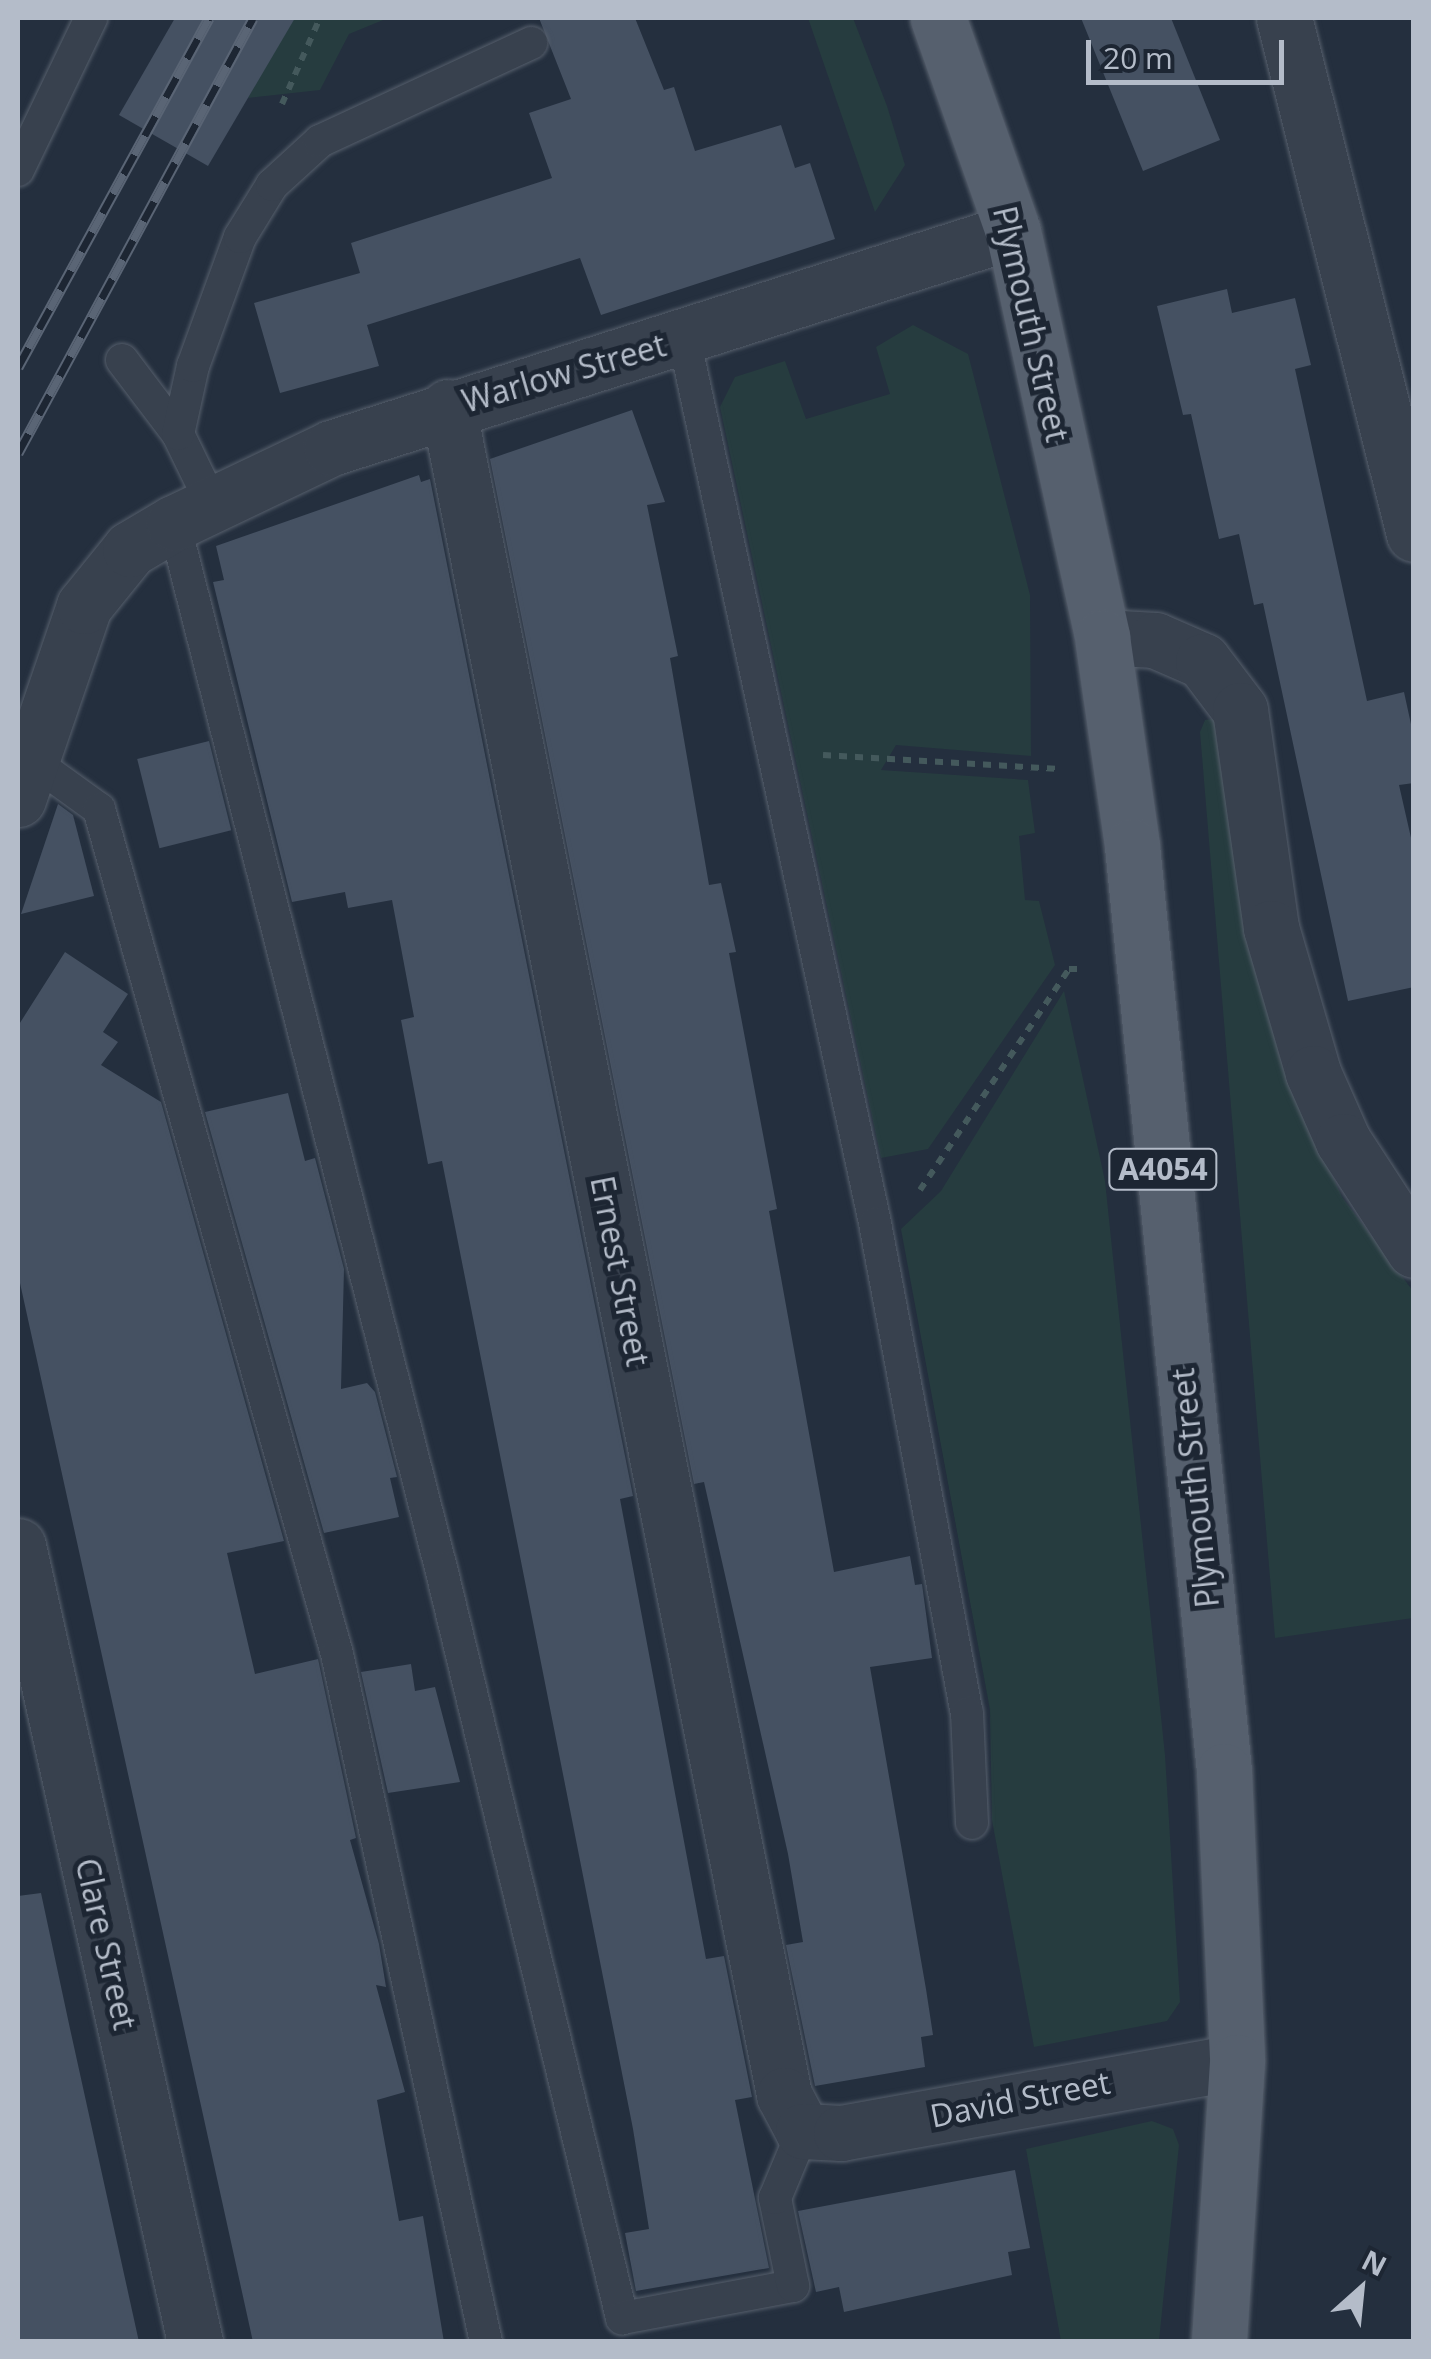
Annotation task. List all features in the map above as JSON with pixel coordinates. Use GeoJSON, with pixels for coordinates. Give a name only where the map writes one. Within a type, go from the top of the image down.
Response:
{"type":"FeatureCollection","features":[{"type":"Feature","properties":{"kind":"main road","name":"Plymouth Street"},"geometry":{"type":"LineString","coordinates":[[938,18],[1013,231],[1102,637],[1121,767],[1224,1771],[1237,2062],[1219,2342]]}},
{"type":"Feature","properties":{"kind":"street"},"geometry":{"type":"LineString","coordinates":[[1284,18],[1414,534]]}},
{"type":"Feature","properties":{"kind":"street","name":"Warlow Street"},"geometry":{"type":"LineString","coordinates":[[172,525],[448,407],[684,338],[1013,231]]}},
{"type":"Feature","properties":{"kind":"street","name":"Ernest Street"},"geometry":{"type":"LineString","coordinates":[[448,407],[784,2095],[803,2130]]}},
{"type":"Feature","properties":{"kind":"street"},"geometry":{"type":"LineString","coordinates":[[24,779],[84,606],[172,525]]}},
{"type":"Feature","properties":{"kind":"street"},"geometry":{"type":"LineString","coordinates":[[1102,637],[1155,640],[1203,661],[1240,710],[1271,928],[1314,1073],[1343,1142],[1414,1250]]}},
{"type":"Feature","properties":{"kind":"street","name":"Clare Street"},"geometry":{"type":"LineString","coordinates":[[18,1546],[194,2342]]}},
{"type":"Feature","properties":{"kind":"street","name":"David Street"},"geometry":{"type":"LineString","coordinates":[[803,2130],[841,2133],[1237,2062]]}},
{"type":"Feature","properties":{"kind":"lane"},"geometry":{"type":"LineString","coordinates":[[18,170],[91,18]]}},
{"type":"Feature","properties":{"kind":"lane"},"geometry":{"type":"LineString","coordinates":[[531,44],[320,141],[272,185],[240,236],[193,366],[178,434],[172,525],[441,1568],[622,2318],[793,2286],[775,2198],[803,2130]]}},
{"type":"Feature","properties":{"kind":"lane"},"geometry":{"type":"LineString","coordinates":[[684,338],[778,758],[875,1224],[967,1713],[972,1823]]}},
{"type":"Feature","properties":{"kind":"lane"},"geometry":{"type":"LineString","coordinates":[[122,360],[178,434]]}},
{"type":"Feature","properties":{"kind":"lane"},"geometry":{"type":"LineString","coordinates":[[24,779],[98,809],[104,828],[337,1654],[486,2342]]}},
{"type":"Feature","properties":{"kind":"path"},"geometry":{"type":"LineString","coordinates":[[778,758],[1028,771],[1121,767]]}},
{"type":"Feature","properties":{"kind":"path"},"geometry":{"type":"LineString","coordinates":[[875,1224],[930,1182],[1070,968],[1144,968]]}},
{"type":"Feature","properties":{"kind":"green space"},"geometry":{"type":"Polygon","coordinates":[[[291,18],[388,18],[349,34],[320,90],[248,98],[291,18]]]}},
{"type":"Feature","properties":{"kind":"green space"},"geometry":{"type":"Polygon","coordinates":[[[808,18],[853,18],[887,106],[905,165],[875,212],[808,18]]]}},
{"type":"Feature","properties":{"kind":"green space"},"geometry":{"type":"Polygon","coordinates":[[[913,325],[968,354],[1030,595],[1031,756],[896,745],[881,770],[1028,780],[1035,833],[1019,836],[1025,900],[1039,901],[1055,965],[928,1149],[881,1158],[720,407],[735,377],[785,361],[806,419],[890,394],[876,347],[913,325]]]}},
{"type":"Feature","properties":{"kind":"green space"},"geometry":{"type":"Polygon","coordinates":[[[1219,718],[1289,1080],[1342,1197],[1413,1291],[1413,1618],[1275,1638],[1200,732],[1205,720],[1219,718]]]}},
{"type":"Feature","properties":{"kind":"green space"},"geometry":{"type":"Polygon","coordinates":[[[1064,991],[1105,1181],[1165,1755],[1180,2002],[1167,2021],[1034,2047],[992,1820],[990,1710],[901,1229],[941,1191],[1064,991]]]}},
{"type":"Feature","properties":{"kind":"green space"},"geometry":{"type":"Polygon","coordinates":[[[1152,2121],[1173,2129],[1179,2145],[1159,2341],[1061,2341],[1026,2149],[1152,2121]]]}},
{"type":"Feature","properties":{"kind":"building"},"geometry":{"type":"Polygon","coordinates":[[[175,18],[295,18],[208,166],[119,115],[175,18]]]}},
{"type":"Feature","properties":{"kind":"building"},"geometry":{"type":"Polygon","coordinates":[[[539,18],[635,18],[664,90],[674,87],[695,151],[781,125],[795,168],[810,163],[835,239],[601,315],[580,258],[367,325],[379,366],[280,393],[254,303],[360,273],[351,243],[552,178],[529,113],[571,99],[539,18]]]}},
{"type":"Feature","properties":{"kind":"building"},"geometry":{"type":"Polygon","coordinates":[[[1081,18],[1171,18],[1220,140],[1143,171],[1081,18]]]}},
{"type":"Feature","properties":{"kind":"building"},"geometry":{"type":"Polygon","coordinates":[[[1227,289],[1232,313],[1295,298],[1311,365],[1295,369],[1367,701],[1404,692],[1414,738],[1414,783],[1399,785],[1414,851],[1414,987],[1348,1001],[1263,603],[1254,605],[1239,534],[1219,539],[1191,414],[1183,415],[1157,306],[1227,289]]]}},
{"type":"Feature","properties":{"kind":"building"},"geometry":{"type":"Polygon","coordinates":[[[632,410],[665,502],[647,505],[678,656],[670,658],[709,885],[721,883],[736,952],[729,953],[777,1209],[769,1211],[834,1572],[910,1556],[915,1585],[922,1584],[932,1658],[870,1667],[933,2035],[921,2037],[925,2067],[815,2086],[786,1945],[803,1942],[788,1854],[704,1482],[694,1484],[490,459],[632,410]]]}},
{"type":"Feature","properties":{"kind":"building"},"geometry":{"type":"Polygon","coordinates":[[[419,475],[421,482],[430,479],[633,1496],[620,1499],[706,1959],[724,1956],[752,2097],[735,2100],[769,2268],[636,2291],[625,2233],[649,2229],[633,2129],[442,1161],[428,1164],[401,1020],[414,1017],[392,900],[348,908],[345,892],[292,902],[213,582],[224,580],[216,546],[419,475]]]}},
{"type":"Feature","properties":{"kind":"building"},"geometry":{"type":"Polygon","coordinates":[[[209,741],[231,830],[159,848],[137,759],[209,741]]]}},
{"type":"Feature","properties":{"kind":"building"},"geometry":{"type":"Polygon","coordinates":[[[58,804],[73,815],[94,896],[21,914],[58,804]]]}},
{"type":"Feature","properties":{"kind":"building"},"geometry":{"type":"Polygon","coordinates":[[[65,952],[128,994],[103,1032],[118,1042],[101,1065],[161,1102],[284,1541],[227,1553],[255,1674],[318,1659],[356,1838],[350,1840],[379,1944],[386,1987],[376,1985],[405,2092],[377,2100],[399,2221],[423,2216],[444,2342],[253,2342],[18,1274],[18,1026],[65,952]]]}},
{"type":"Feature","properties":{"kind":"building"},"geometry":{"type":"Polygon","coordinates":[[[288,1093],[305,1161],[315,1158],[344,1269],[341,1389],[367,1383],[375,1392],[397,1477],[390,1478],[399,1517],[324,1533],[205,1112],[288,1093]]]}},
{"type":"Feature","properties":{"kind":"building"},"geometry":{"type":"Polygon","coordinates":[[[411,1664],[415,1691],[435,1687],[460,1782],[388,1793],[361,1672],[411,1664]]]}},
{"type":"Feature","properties":{"kind":"building"},"geometry":{"type":"Polygon","coordinates":[[[41,1893],[139,2342],[18,2342],[18,1896],[41,1893]]]}},
{"type":"Feature","properties":{"kind":"building"},"geometry":{"type":"Polygon","coordinates":[[[1015,2170],[1030,2248],[1008,2252],[1012,2275],[844,2312],[839,2287],[816,2292],[798,2211],[1015,2170]]]}},
{"type":"Feature","properties":{"kind":"railway"},"geometry":{"type":"LineString","coordinates":[[18,367],[209,18]]}},
{"type":"Feature","properties":{"kind":"railway"},"geometry":{"type":"LineString","coordinates":[[18,453],[253,18]]}}]}
